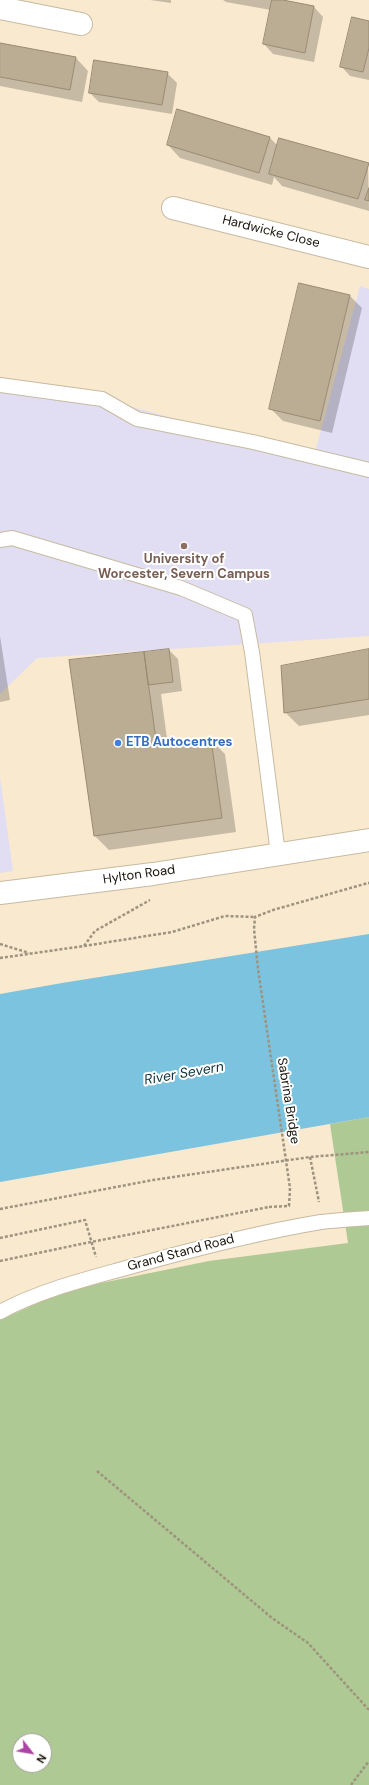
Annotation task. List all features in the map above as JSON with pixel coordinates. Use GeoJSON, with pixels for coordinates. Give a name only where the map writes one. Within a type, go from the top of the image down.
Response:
{"type":"FeatureCollection","features":[{"type":"Feature","properties":{"kind":"main road"},"geometry":{"type":"LineString","coordinates":[[0,8],[80,24]]}},
{"type":"Feature","properties":{"kind":"main road","name":"Hardwicke Close"},"geometry":{"type":"LineString","coordinates":[[173,208],[369,257]]}},
{"type":"Feature","properties":{"kind":"main road","name":"Hylton Road"},"geometry":{"type":"LineString","coordinates":[[0,893],[153,874],[369,840]]}},
{"type":"Feature","properties":{"kind":"lane"},"geometry":{"type":"LineString","coordinates":[[0,385],[102,399],[137,419],[253,442],[369,470]]}},
{"type":"Feature","properties":{"kind":"lane"},"geometry":{"type":"LineString","coordinates":[[0,540],[12,538],[181,588],[244,614],[252,652],[278,854]]}},
{"type":"Feature","properties":{"kind":"lane","name":"Grand Stand Road"},"geometry":{"type":"LineString","coordinates":[[0,1312],[29,1298],[196,1248],[260,1233],[322,1222],[369,1218]]}},
{"type":"Feature","properties":{"kind":"path"},"geometry":{"type":"LineString","coordinates":[[0,958],[172,932],[225,916],[255,917],[273,910],[369,883]]}},
{"type":"Feature","properties":{"kind":"path"},"geometry":{"type":"LineString","coordinates":[[84,946],[95,931],[154,898]]}},
{"type":"Feature","properties":{"kind":"path","name":"Sabrina Bridge"},"geometry":{"type":"LineString","coordinates":[[0,1261],[92,1241],[269,1208],[290,1206],[290,1188],[258,969],[254,929],[255,917]]}},
{"type":"Feature","properties":{"kind":"path"},"geometry":{"type":"LineString","coordinates":[[0,944],[29,953]]}},
{"type":"Feature","properties":{"kind":"path"},"geometry":{"type":"LineString","coordinates":[[0,1209],[152,1180],[310,1157],[369,1152]]}},
{"type":"Feature","properties":{"kind":"path"},"geometry":{"type":"LineString","coordinates":[[310,1157],[319,1200]]}},
{"type":"Feature","properties":{"kind":"path"},"geometry":{"type":"LineString","coordinates":[[0,1238],[85,1220],[92,1241]]}},
{"type":"Feature","properties":{"kind":"path"},"geometry":{"type":"LineString","coordinates":[[97,1471],[272,1618],[308,1643],[369,1710]]}},
{"type":"Feature","properties":{"kind":"path"},"geometry":{"type":"LineString","coordinates":[[351,1785],[369,1761]]}},
{"type":"Feature","properties":{"kind":"shaded area","name":"University of Worcester, Severn Campus"},"geometry":{"type":"Polygon","coordinates":[[[360,286],[369,289],[369,636],[37,658],[0,694],[0,385],[102,399],[314,456],[360,286]]]}},
{"type":"Feature","properties":{"kind":"shaded area"},"geometry":{"type":"Polygon","coordinates":[[[0,777],[13,871],[0,873],[0,777]]]}},
{"type":"Feature","properties":{"kind":"green space"},"geometry":{"type":"Polygon","coordinates":[[[369,1117],[369,1785],[0,1785],[0,1320],[67,1290],[209,1261],[348,1243],[330,1124],[369,1117]]]}},
{"type":"Feature","properties":{"kind":"water","name":"River Severn"},"geometry":{"type":"Polygon","coordinates":[[[369,934],[369,1117],[0,1182],[0,994],[369,934]]]}},
{"type":"Feature","properties":{"kind":"building"},"geometry":{"type":"Polygon","coordinates":[[[272,0],[283,0],[314,6],[305,53],[263,44],[272,0]]]}},
{"type":"Feature","properties":{"kind":"building"},"geometry":{"type":"Polygon","coordinates":[[[352,17],[369,21],[369,48],[363,72],[340,67],[352,17]]]}},
{"type":"Feature","properties":{"kind":"building"},"geometry":{"type":"Polygon","coordinates":[[[0,43],[76,57],[70,90],[0,77],[0,43]]]}},
{"type":"Feature","properties":{"kind":"building"},"geometry":{"type":"Polygon","coordinates":[[[94,60],[168,72],[162,105],[89,93],[94,60]]]}},
{"type":"Feature","properties":{"kind":"building"},"geometry":{"type":"Polygon","coordinates":[[[177,109],[270,137],[259,173],[167,145],[177,109]]]}},
{"type":"Feature","properties":{"kind":"building"},"geometry":{"type":"Polygon","coordinates":[[[279,138],[369,163],[358,199],[269,174],[279,138]]]}},
{"type":"Feature","properties":{"kind":"building"},"geometry":{"type":"Polygon","coordinates":[[[369,188],[369,201],[365,200],[369,188]]]}},
{"type":"Feature","properties":{"kind":"building"},"geometry":{"type":"Polygon","coordinates":[[[299,283],[350,295],[320,421],[269,409],[299,283]]]}},
{"type":"Feature","properties":{"kind":"building"},"geometry":{"type":"Polygon","coordinates":[[[169,649],[173,682],[148,685],[144,652],[169,649]]]}},
{"type":"Feature","properties":{"kind":"building"},"geometry":{"type":"Polygon","coordinates":[[[369,649],[369,699],[284,713],[281,666],[369,649]]]}},
{"type":"Feature","properties":{"kind":"building","name":"ETB Autocentres"},"geometry":{"type":"Polygon","coordinates":[[[144,652],[157,747],[211,739],[222,818],[94,836],[69,660],[144,652]]]}},
{"type":"Feature","properties":{"kind":"place","name":"University of Worcester, Severn Campus"},"geometry":{"type":"Point","coordinates":[184,546]}},
{"type":"Feature","properties":{"kind":"place","name":"ETB Autocentres"},"geometry":{"type":"Point","coordinates":[118,743]}}]}
